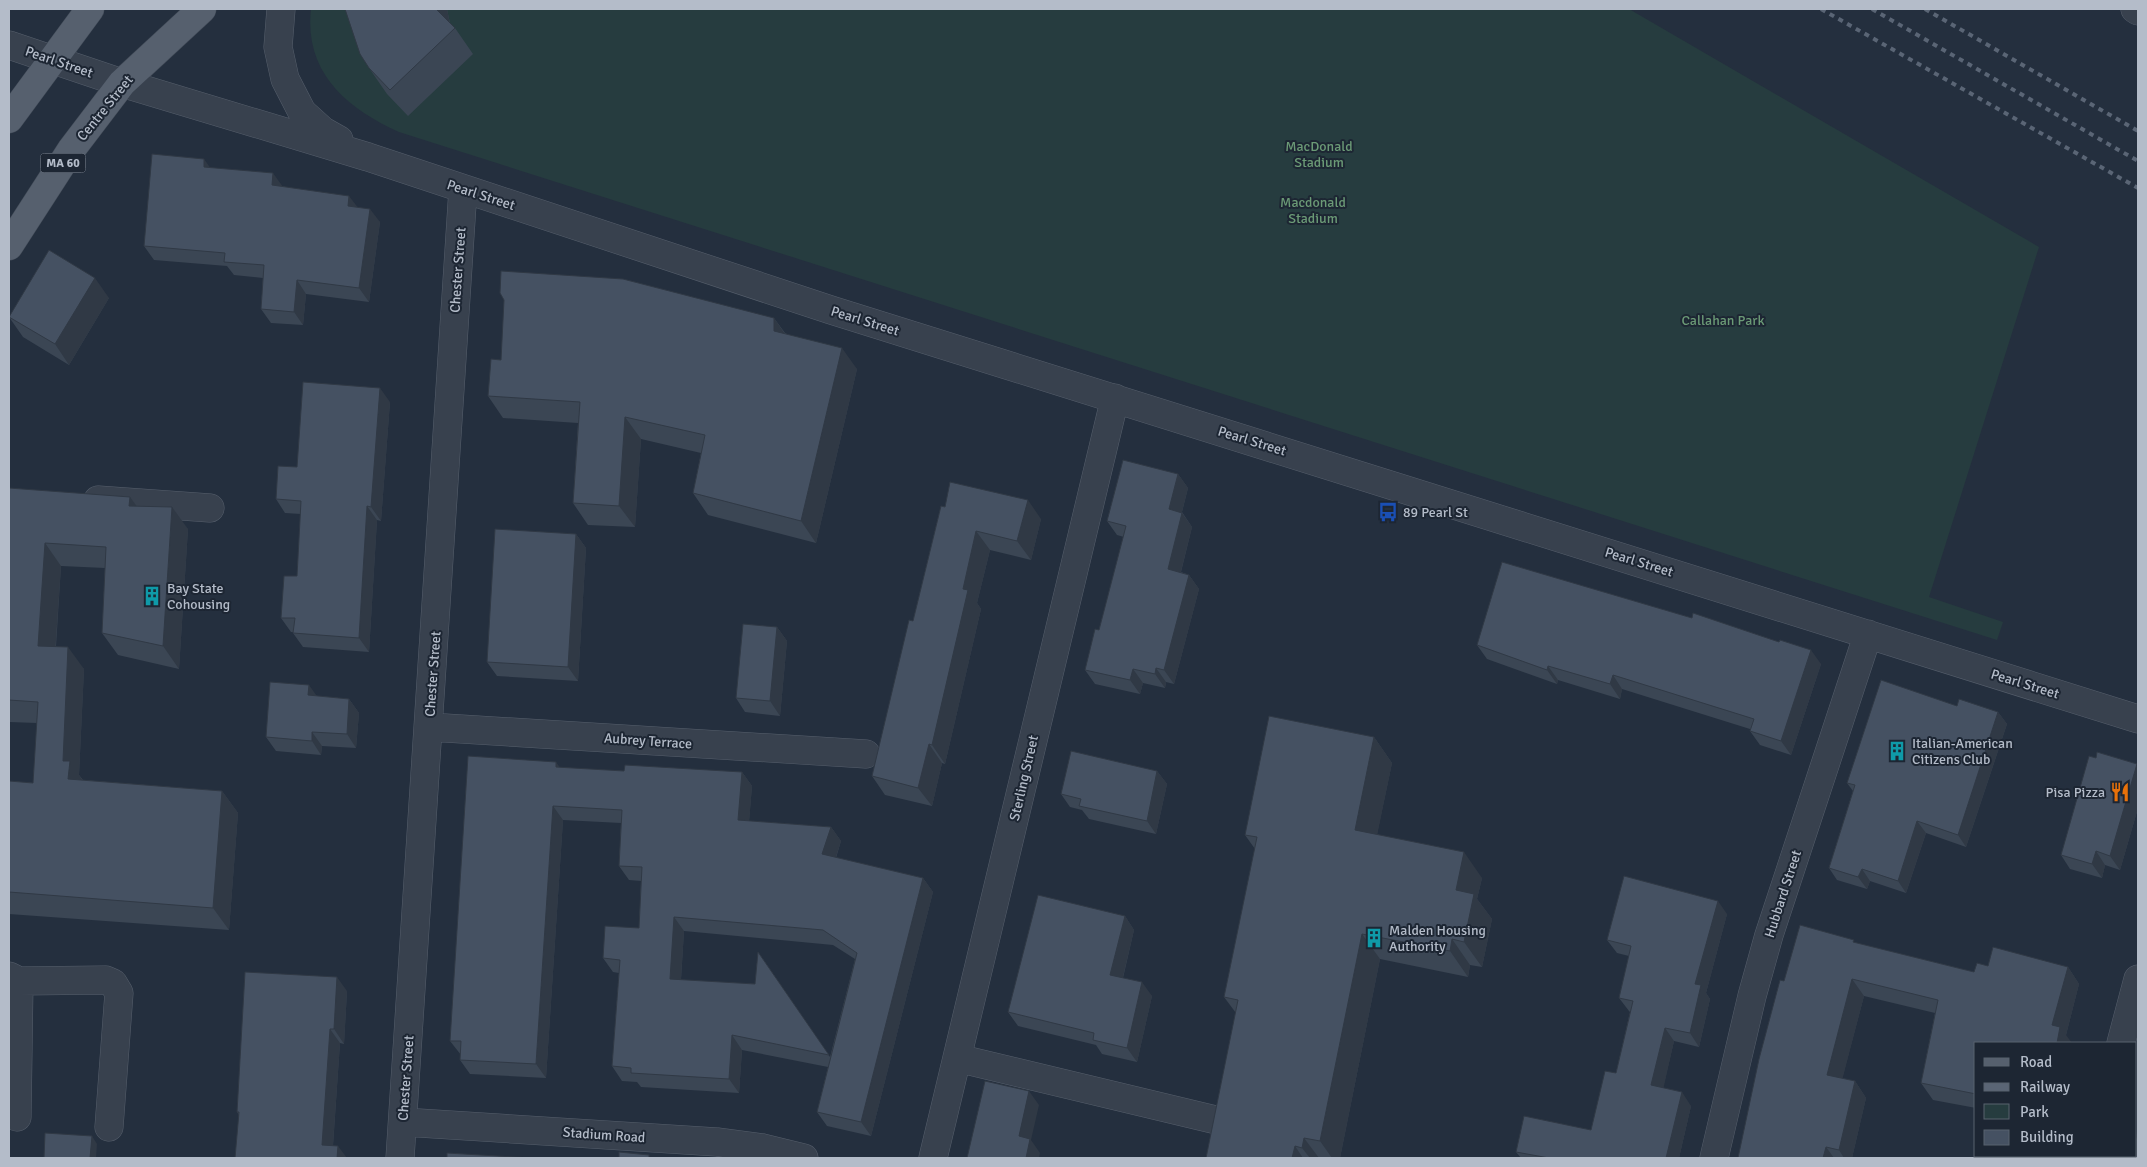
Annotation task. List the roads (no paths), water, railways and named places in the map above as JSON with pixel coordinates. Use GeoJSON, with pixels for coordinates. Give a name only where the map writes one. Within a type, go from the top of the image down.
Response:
{"type":"FeatureCollection","features":[{"type":"Feature","properties":{"kind":"main road"},"geometry":{"type":"LineString","coordinates":[[9,119],[90,9]]}},
{"type":"Feature","properties":{"kind":"main road","name":"Centre Street"},"geometry":{"type":"LineString","coordinates":[[9,246],[71,150],[122,84],[202,9]]}},
{"type":"Feature","properties":{"kind":"street","name":"Pearl Street"},"geometry":{"type":"LineString","coordinates":[[281,9],[278,48],[286,79],[302,112],[323,131],[368,157]]}},
{"type":"Feature","properties":{"kind":"street","name":"Pearl Street"},"geometry":{"type":"LineString","coordinates":[[9,45],[122,84],[368,157],[831,310],[2138,720]]}},
{"type":"Feature","properties":{"kind":"street","name":"Chester Street"},"geometry":{"type":"LineString","coordinates":[[400,1158],[463,189]]}},
{"type":"Feature","properties":{"kind":"street","name":"Sterling Street"},"geometry":{"type":"LineString","coordinates":[[933,1158],[1114,398]]}},
{"type":"Feature","properties":{"kind":"street"},"geometry":{"type":"LineString","coordinates":[[76,499],[210,508]]}},
{"type":"Feature","properties":{"kind":"street","name":"Hubbard Street"},"geometry":{"type":"LineString","coordinates":[[1714,1158],[1768,935],[1868,634]]}},
{"type":"Feature","properties":{"kind":"street"},"geometry":{"type":"LineString","coordinates":[[2085,703],[2119,708],[2138,706]]}},
{"type":"Feature","properties":{"kind":"street","name":"Aubrey Terrace"},"geometry":{"type":"LineString","coordinates":[[429,727],[866,754]]}},
{"type":"Feature","properties":{"kind":"street"},"geometry":{"type":"LineString","coordinates":[[16,1117],[14,979],[106,980],[114,983],[119,993],[109,1127]]}},
{"type":"Feature","properties":{"kind":"street"},"geometry":{"type":"LineString","coordinates":[[2120,1042],[2138,979]]}},
{"type":"Feature","properties":{"kind":"street"},"geometry":{"type":"LineString","coordinates":[[957,1058],[1216,1120]]}},
{"type":"Feature","properties":{"kind":"street","name":"Stadium Road"},"geometry":{"type":"LineString","coordinates":[[403,1122],[717,1142],[769,1149],[804,1158]]}},
{"type":"Feature","properties":{"kind":"railway"},"geometry":{"type":"LineString","coordinates":[[1821,9],[2138,188]]}},
{"type":"Feature","properties":{"kind":"railway"},"geometry":{"type":"LineString","coordinates":[[1872,9],[2138,161]]}},
{"type":"Feature","properties":{"kind":"railway"},"geometry":{"type":"LineString","coordinates":[[1925,9],[2138,131]]}},
{"type":"Feature","properties":{"kind":"place","name":"89 Pearl St"},"geometry":{"type":"Point","coordinates":[1388,512]}},
{"type":"Feature","properties":{"kind":"place","name":"Bay State Cohousing"},"geometry":{"type":"Point","coordinates":[152,596]}},
{"type":"Feature","properties":{"kind":"place","name":"Italian-American Citizens Club"},"geometry":{"type":"Point","coordinates":[1897,751]}},
{"type":"Feature","properties":{"kind":"place","name":"Pisa Pizza"},"geometry":{"type":"Point","coordinates":[2120,792]}},
{"type":"Feature","properties":{"kind":"place","name":"Malden Housing Authority"},"geometry":{"type":"Point","coordinates":[1374,938]}},
{"type":"Feature","properties":{"kind":"park label","name":"MacDonald Stadium"},"geometry":{"type":"Point","coordinates":[1319,154]}},
{"type":"Feature","properties":{"kind":"park label","name":"Macdonald Stadium"},"geometry":{"type":"Point","coordinates":[1313,210]}},
{"type":"Feature","properties":{"kind":"park label","name":"Callahan Park"},"geometry":{"type":"Point","coordinates":[1723,320]}}]}
